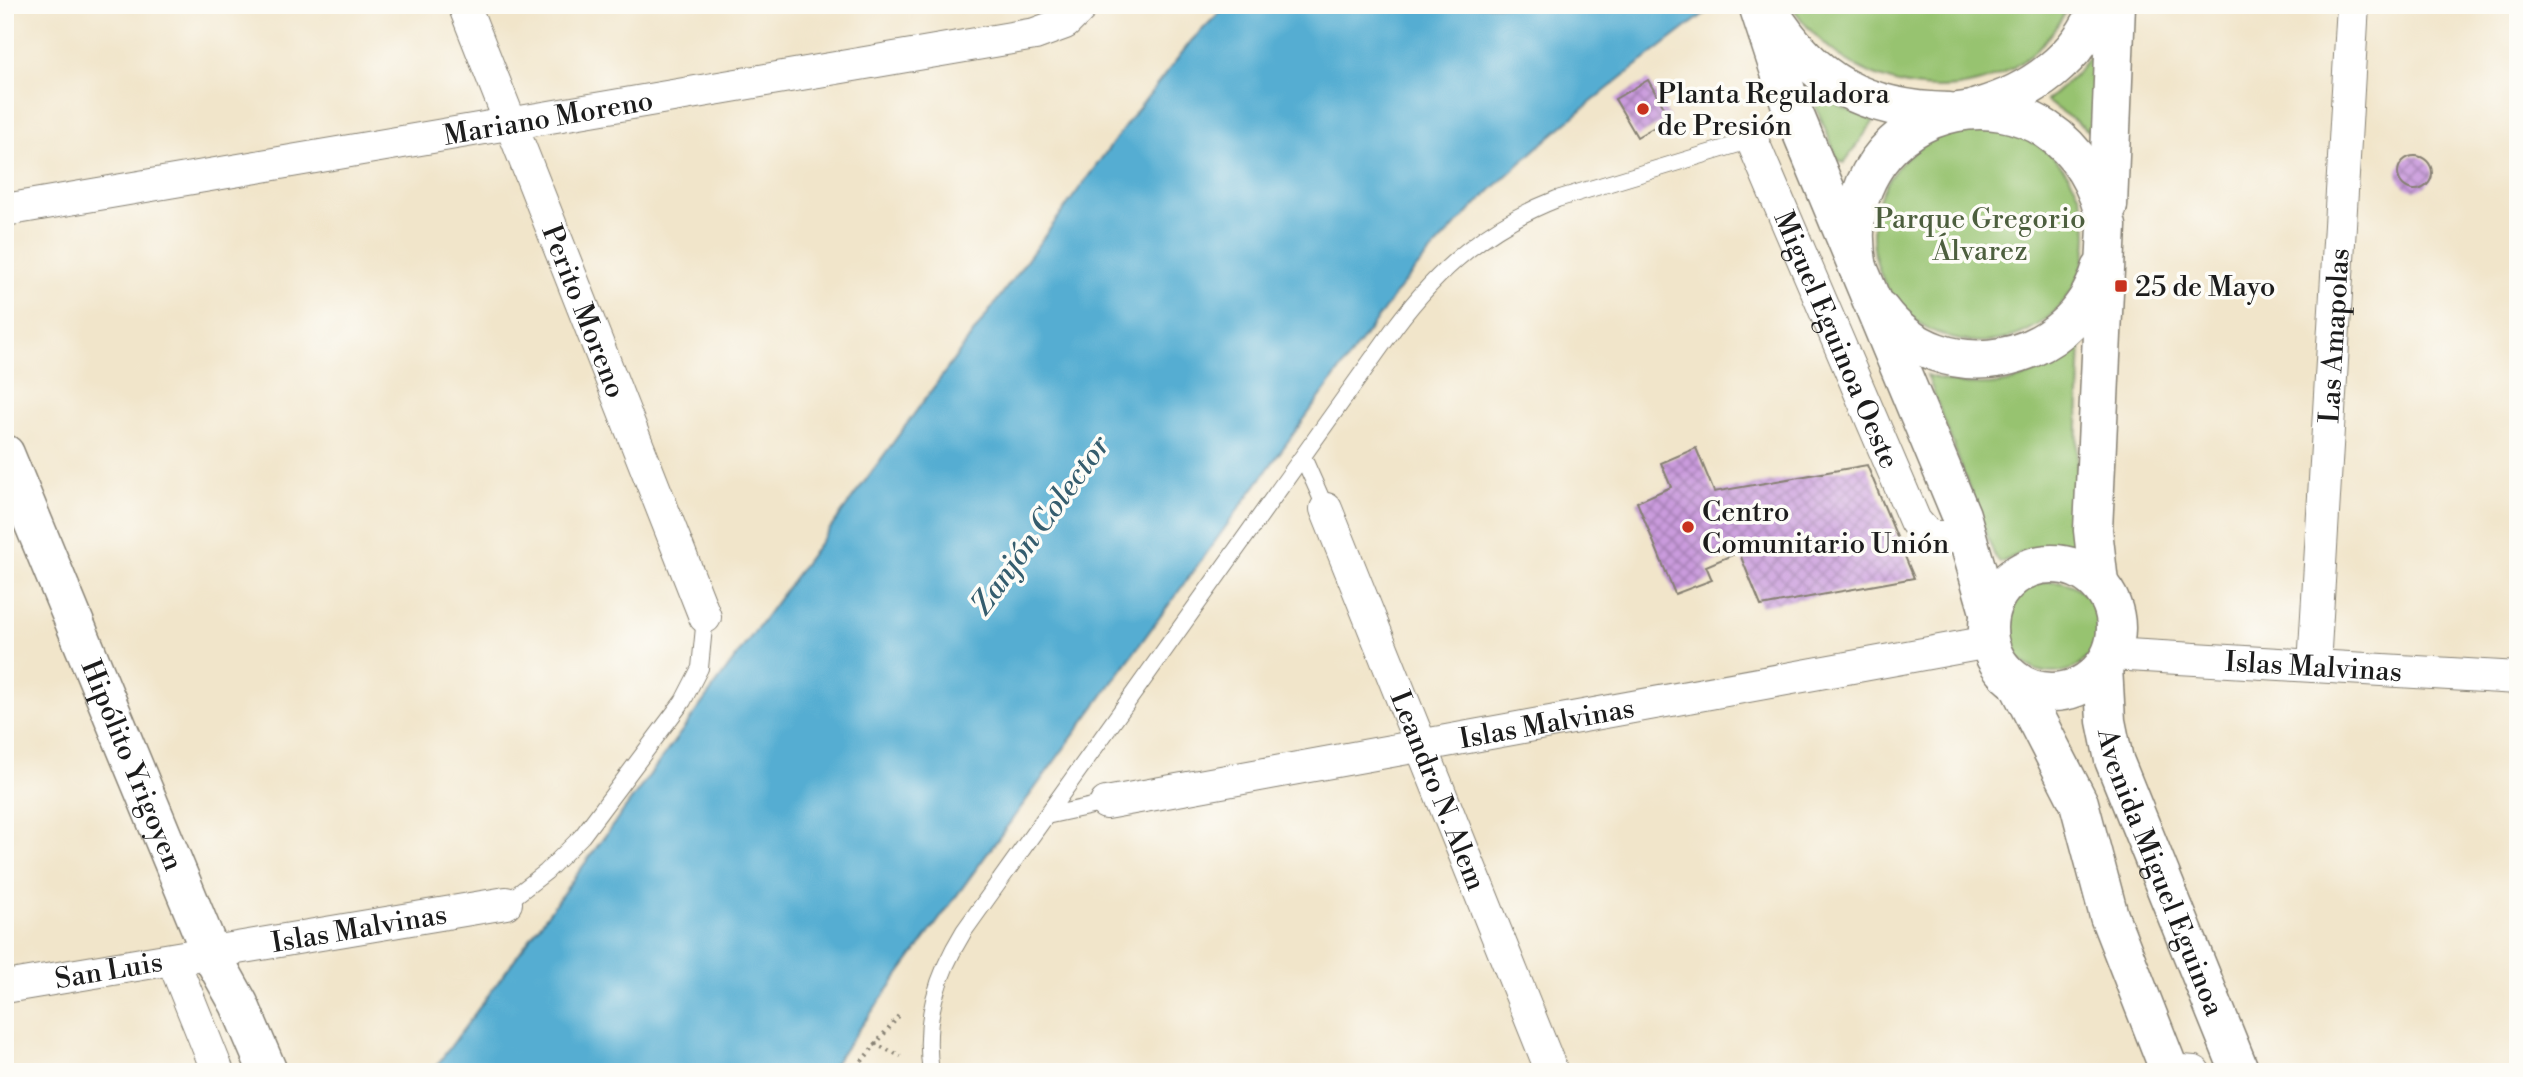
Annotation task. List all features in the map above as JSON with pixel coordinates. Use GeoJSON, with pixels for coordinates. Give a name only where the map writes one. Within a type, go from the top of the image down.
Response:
{"type":"FeatureCollection","features":[{"type":"Feature","properties":{"kind":"main road","name":"Avenida Miguel Eguinoa"},"geometry":{"type":"LineString","coordinates":[[1758,5],[1788,100],[1969,537],[1995,658],[2017,682],[2079,803],[2109,916],[2178,1071]]}},
{"type":"Feature","properties":{"kind":"main road","name":"Avenida Miguel Eguinoa"},"geometry":{"type":"LineString","coordinates":[[1767,5],[1804,58],[1842,88],[1894,107],[1989,110],[2024,117],[2069,146],[2090,175],[2107,235],[2093,530],[2099,583],[2115,609],[2117,624],[2107,660],[2106,721],[2114,760],[2240,1072]]}},
{"type":"Feature","properties":{"kind":"main road"},"geometry":{"type":"LineString","coordinates":[[1963,111],[2016,94],[2050,73],[2078,44],[2099,5]]}},
{"type":"Feature","properties":{"kind":"main road"},"geometry":{"type":"LineString","coordinates":[[2107,235],[2116,5]]}},
{"type":"Feature","properties":{"kind":"main road","name":"Avenida Miguel Eguinoa"},"geometry":{"type":"LineString","coordinates":[[1963,111],[1907,133],[1872,170],[1855,218],[1861,276],[1884,316],[1912,341],[1946,356],[1982,361],[2001,359],[2036,348],[2067,327],[2090,297],[2098,281],[2107,235]]}},
{"type":"Feature","properties":{"kind":"main road","name":"Hipólito Yrigoyen"},"geometry":{"type":"LineString","coordinates":[[5,454],[211,954],[239,1004],[268,1072]]}},
{"type":"Feature","properties":{"kind":"main road"},"geometry":{"type":"LineString","coordinates":[[1989,627],[2004,585],[2015,575],[2036,566],[2058,563],[2073,567],[2099,583]]}},
{"type":"Feature","properties":{"kind":"main road"},"geometry":{"type":"LineString","coordinates":[[2017,682],[2047,692],[2063,691],[2092,679],[2107,660]]}},
{"type":"Feature","properties":{"kind":"street","name":"Perito Moreno"},"geometry":{"type":"LineString","coordinates":[[464,5],[705,617]]}},
{"type":"Feature","properties":{"kind":"street","name":"Mariano Moreno"},"geometry":{"type":"LineString","coordinates":[[5,210],[1035,34],[1065,23],[1083,5]]}},
{"type":"Feature","properties":{"kind":"street","name":"Las Amapolas"},"geometry":{"type":"LineString","coordinates":[[2314,666],[2353,5]]}},
{"type":"Feature","properties":{"kind":"street","name":"Miguel Eguinoa Oeste"},"geometry":{"type":"LineString","coordinates":[[1752,140],[1919,528],[1934,538],[1969,537]]}},
{"type":"Feature","properties":{"kind":"street","name":"Leandro N. Alem"},"geometry":{"type":"LineString","coordinates":[[1326,509],[1552,1072]]}},
{"type":"Feature","properties":{"kind":"street","name":"Islas Malvinas"},"geometry":{"type":"LineString","coordinates":[[1106,803],[1420,746],[1989,627]]}},
{"type":"Feature","properties":{"kind":"street","name":"Islas Malvinas"},"geometry":{"type":"LineString","coordinates":[[2107,660],[2314,666],[2518,678]]}},
{"type":"Feature","properties":{"kind":"street","name":"Islas Malvinas"},"geometry":{"type":"LineString","coordinates":[[211,954],[506,903]]}},
{"type":"Feature","properties":{"kind":"street","name":"San Luis"},"geometry":{"type":"LineString","coordinates":[[5,987],[211,954]]}},
{"type":"Feature","properties":{"kind":"street"},"geometry":{"type":"LineString","coordinates":[[173,960],[218,1072]]}},
{"type":"Feature","properties":{"kind":"lane"},"geometry":{"type":"LineString","coordinates":[[930,1072],[928,1031],[940,976],[964,931],[1413,303],[1452,261],[1500,225],[1557,199],[1752,140]]}},
{"type":"Feature","properties":{"kind":"lane"},"geometry":{"type":"LineString","coordinates":[[1303,457],[1326,509]]}},
{"type":"Feature","properties":{"kind":"lane"},"geometry":{"type":"LineString","coordinates":[[506,903],[546,872],[582,836],[683,702],[700,668],[705,617]]}},
{"type":"Feature","properties":{"kind":"lane"},"geometry":{"type":"LineString","coordinates":[[1046,816],[1106,803]]}},
{"type":"Feature","properties":{"kind":"green space"},"geometry":{"type":"Polygon","coordinates":[[[1791,5],[2069,5],[2043,43],[2010,69],[1973,84],[1933,88],[1893,81],[1854,65],[1820,39],[1791,5]]]}},
{"type":"Feature","properties":{"kind":"green space","name":"Parque Gregorio Álvarez"},"geometry":{"type":"Polygon","coordinates":[[[2093,53],[2096,56],[2093,129],[2089,131],[2046,101],[2072,78],[2093,53]]]}},
{"type":"Feature","properties":{"kind":"green space","name":"Parque Gregorio Álvarez"},"geometry":{"type":"Polygon","coordinates":[[[1817,91],[1834,104],[1874,121],[1844,163],[1838,160],[1812,97],[1817,91]]]}},
{"type":"Feature","properties":{"kind":"green space","name":"Parque Gregorio Álvarez"},"geometry":{"type":"Polygon","coordinates":[[[1980,128],[2021,136],[2039,146],[2055,160],[2069,176],[2079,194],[2087,235],[2079,276],[2069,294],[2055,310],[2039,324],[2021,334],[1980,342],[1939,334],[1921,324],[1905,310],[1891,294],[1881,276],[1873,235],[1881,194],[1891,176],[1905,160],[1921,146],[1939,136],[1980,128]]]}},
{"type":"Feature","properties":{"kind":"green space","name":"Parque Gregorio Álvarez"},"geometry":{"type":"Polygon","coordinates":[[[2081,340],[2074,540],[2067,547],[2032,548],[2000,563],[1995,557],[1927,375],[1969,384],[2009,382],[2047,367],[2081,340]]]}},
{"type":"Feature","properties":{"kind":"green space"},"geometry":{"type":"Polygon","coordinates":[[[2053,581],[2070,585],[2085,595],[2095,610],[2099,627],[2095,644],[2085,659],[2070,669],[2053,673],[2036,669],[2021,659],[2011,644],[2007,627],[2011,610],[2021,595],[2036,585],[2053,581]]]}},
{"type":"Feature","properties":{"kind":"water","name":"Zanjón Colector"},"geometry":{"type":"Polygon","coordinates":[[[1716,5],[1632,69],[1551,136],[1474,207],[1402,285],[828,1072],[432,1072],[1131,118],[1192,40],[1226,6],[1716,5]]]}},
{"type":"Feature","properties":{"kind":"building","name":"Planta Reguladora de Presión"},"geometry":{"type":"Polygon","coordinates":[[[1648,80],[1670,118],[1637,137],[1615,99],[1648,80]]]}},
{"type":"Feature","properties":{"kind":"building"},"geometry":{"type":"Polygon","coordinates":[[[2415,156],[2427,161],[2432,173],[2427,185],[2415,190],[2403,185],[2398,173],[2403,161],[2415,156]]]}},
{"type":"Feature","properties":{"kind":"building"},"geometry":{"type":"Polygon","coordinates":[[[1696,448],[1714,492],[1867,465],[1914,578],[1761,606],[1739,552],[1706,566],[1712,580],[1675,594],[1637,502],[1671,487],[1661,463],[1696,448]]]}},
{"type":"Feature","properties":{"kind":"place","name":"Planta Reguladora de Presión"},"geometry":{"type":"Point","coordinates":[1643,109]}},
{"type":"Feature","properties":{"kind":"place","name":"25 de Mayo"},"geometry":{"type":"Point","coordinates":[2121,286]}},
{"type":"Feature","properties":{"kind":"place","name":"Centro Comunitario Unión"},"geometry":{"type":"Point","coordinates":[1688,527]}}]}
